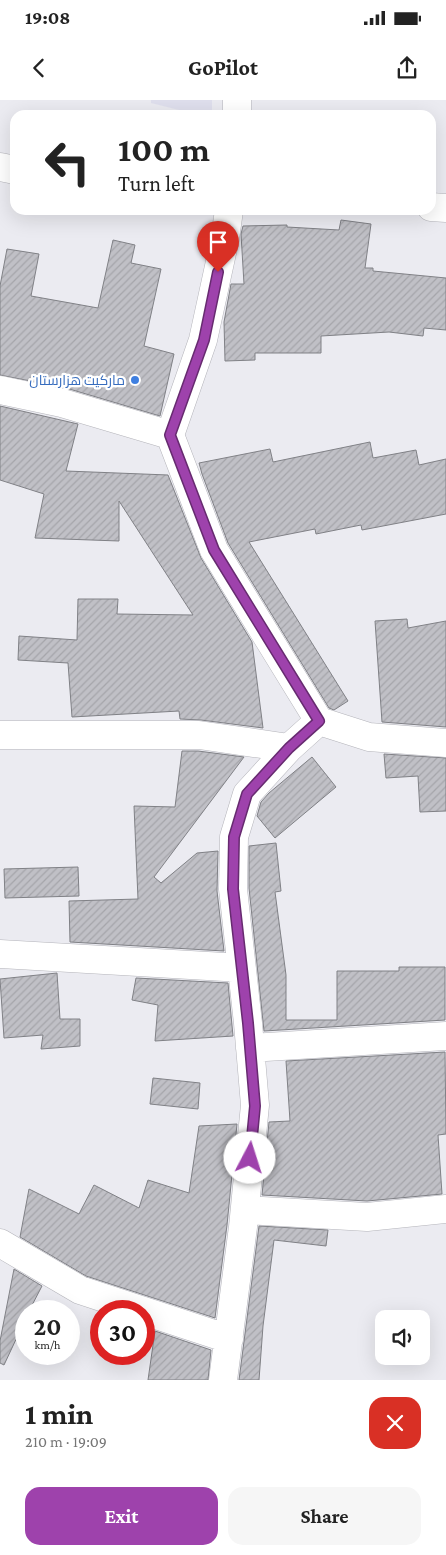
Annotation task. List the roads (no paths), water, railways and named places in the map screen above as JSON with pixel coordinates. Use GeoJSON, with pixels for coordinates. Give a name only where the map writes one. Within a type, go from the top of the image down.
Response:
{"type":"FeatureCollection","features":[{"type":"Feature","properties":{"kind":"street"},"geometry":{"type":"LineString","coordinates":[[228,215],[204,340],[170,435],[214,550],[319,721],[369,737],[446,743]]}},
{"type":"Feature","properties":{"kind":"street"},"geometry":{"type":"LineString","coordinates":[[0,390],[62,403],[170,435]]}},
{"type":"Feature","properties":{"kind":"street"},"geometry":{"type":"LineString","coordinates":[[223,1380],[245,1210],[255,1106],[233,889],[234,837],[247,794],[289,748],[319,721]]}},
{"type":"Feature","properties":{"kind":"street"},"geometry":{"type":"LineString","coordinates":[[0,735],[199,735],[289,748]]}},
{"type":"Feature","properties":{"kind":"street"},"geometry":{"type":"LineString","coordinates":[[0,954],[242,968]]}},
{"type":"Feature","properties":{"kind":"street"},"geometry":{"type":"LineString","coordinates":[[250,1048],[446,1036]]}},
{"type":"Feature","properties":{"kind":"street"},"geometry":{"type":"LineString","coordinates":[[245,1210],[367,1217],[446,1209]]}},
{"type":"Feature","properties":{"kind":"street"},"geometry":{"type":"LineString","coordinates":[[0,1242],[80,1290],[229,1339]]}},
{"type":"Feature","properties":{"kind":"place","name":"مارکیت هزارستان"},"geometry":{"type":"Point","coordinates":[135,380]}}]}
